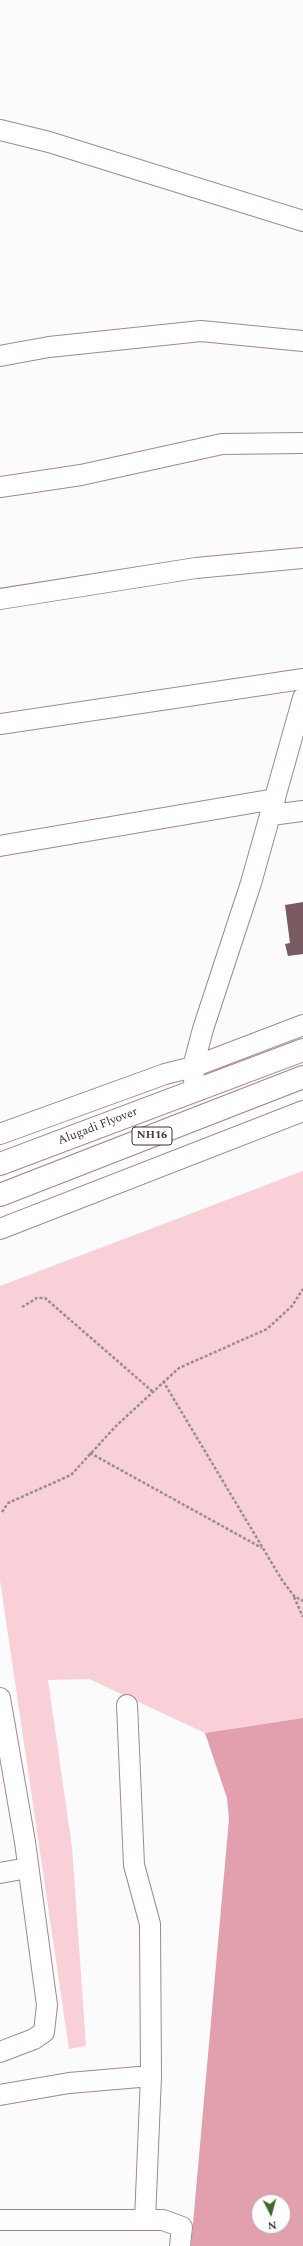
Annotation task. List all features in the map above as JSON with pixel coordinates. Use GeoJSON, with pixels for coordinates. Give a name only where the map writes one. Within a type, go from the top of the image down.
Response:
{"type":"FeatureCollection","features":[{"type":"Feature","properties":{"kind":"highway","name":"NH16"},"geometry":{"type":"LineString","coordinates":[[195,1090],[303,1050]]}},
{"type":"Feature","properties":{"kind":"highway","name":"NH16"},"geometry":{"type":"LineString","coordinates":[[0,1195],[303,1077]]}},
{"type":"Feature","properties":{"kind":"highway","name":"Alugadi Flyover"},"geometry":{"type":"LineString","coordinates":[[0,1164],[195,1090]]}},
{"type":"Feature","properties":{"kind":"street"},"geometry":{"type":"LineString","coordinates":[[0,130],[49,142],[303,221]]}},
{"type":"Feature","properties":{"kind":"street"},"geometry":{"type":"LineString","coordinates":[[0,356],[49,347],[201,331],[303,341]]}},
{"type":"Feature","properties":{"kind":"street"},"geometry":{"type":"LineString","coordinates":[[0,487],[81,475],[222,444],[303,443]]}},
{"type":"Feature","properties":{"kind":"street"},"geometry":{"type":"LineString","coordinates":[[0,599],[196,568],[303,558]]}},
{"type":"Feature","properties":{"kind":"street"},"geometry":{"type":"LineString","coordinates":[[0,724],[303,679]]}},
{"type":"Feature","properties":{"kind":"street"},"geometry":{"type":"LineString","coordinates":[[195,1090],[193,1067],[203,1029],[251,883],[303,698]]}},
{"type":"Feature","properties":{"kind":"street"},"geometry":{"type":"LineString","coordinates":[[0,846],[273,807],[303,811]]}},
{"type":"Feature","properties":{"kind":"street"},"geometry":{"type":"LineString","coordinates":[[0,1134],[166,1074],[193,1067],[303,1025]]}},
{"type":"Feature","properties":{"kind":"street"},"geometry":{"type":"LineString","coordinates":[[0,1228],[303,1111]]}},
{"type":"Feature","properties":{"kind":"street"},"geometry":{"type":"LineString","coordinates":[[0,1698],[25,1842],[47,2004],[44,2032],[34,2039],[0,2052]]}},
{"type":"Feature","properties":{"kind":"street"},"geometry":{"type":"LineString","coordinates":[[127,1705],[134,1865],[150,1924],[151,2076],[145,2220]]}},
{"type":"Feature","properties":{"kind":"street"},"geometry":{"type":"LineString","coordinates":[[0,1873],[28,1868]]}},
{"type":"Feature","properties":{"kind":"street"},"geometry":{"type":"LineString","coordinates":[[0,2095],[69,2082],[151,2076]]}},
{"type":"Feature","properties":{"kind":"street"},"geometry":{"type":"LineString","coordinates":[[0,2220],[163,2220],[182,2227],[180,2246]]}},
{"type":"Feature","properties":{"kind":"path"},"geometry":{"type":"LineString","coordinates":[[2,1512],[8,1503],[71,1475],[90,1453],[152,1391],[179,1368],[267,1329],[292,1306],[303,1289]]}},
{"type":"Feature","properties":{"kind":"path"},"geometry":{"type":"LineString","coordinates":[[22,1307],[37,1298],[45,1298],[152,1391]]}},
{"type":"Feature","properties":{"kind":"path"},"geometry":{"type":"LineString","coordinates":[[163,1381],[262,1548],[294,1596],[303,1617]]}},
{"type":"Feature","properties":{"kind":"path"},"geometry":{"type":"LineString","coordinates":[[90,1453],[262,1548]]}},
{"type":"Feature","properties":{"kind":"path"},"geometry":{"type":"LineString","coordinates":[[294,1596],[303,1601]]}},
{"type":"Feature","properties":{"kind":"shaded area"},"geometry":{"type":"Polygon","coordinates":[[[303,1171],[303,1718],[205,1733],[89,1679],[48,1680],[72,1847],[86,2046],[69,2049],[0,1580],[0,1286],[303,1171]]]}},
{"type":"Feature","properties":{"kind":"shaded area"},"geometry":{"type":"Polygon","coordinates":[[[303,1718],[303,2246],[191,2246],[229,1819],[227,1798],[205,1733],[303,1718]]]}},
{"type":"Feature","properties":{"kind":"building"},"geometry":{"type":"Polygon","coordinates":[[[303,902],[303,954],[288,956],[285,944],[290,943],[285,905],[303,902]]]}}]}
